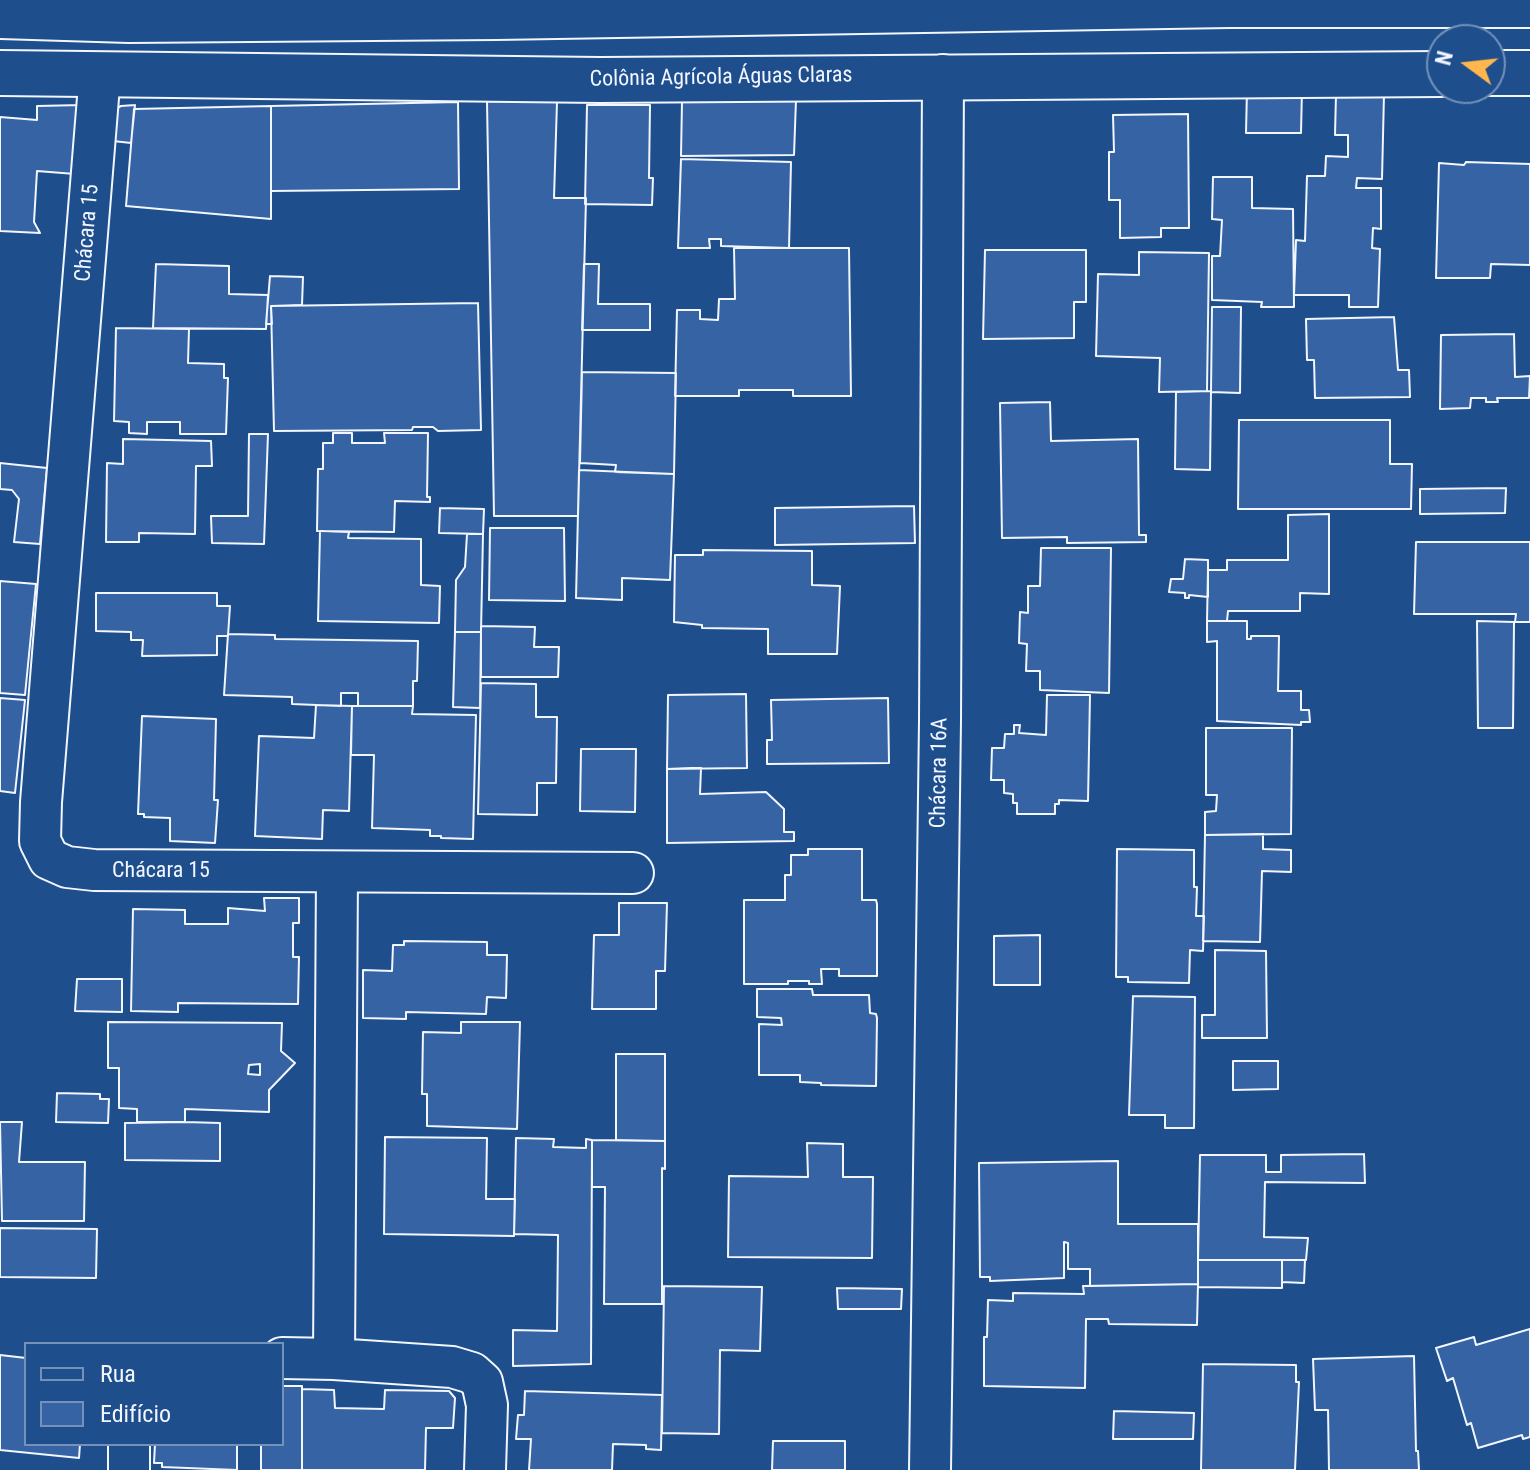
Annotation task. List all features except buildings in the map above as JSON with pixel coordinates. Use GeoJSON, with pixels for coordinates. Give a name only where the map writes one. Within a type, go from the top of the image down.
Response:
{"type":"FeatureCollection","features":[{"type":"Feature","properties":{"kind":"main road"},"geometry":{"type":"LineString","coordinates":[[0,16],[129,20],[496,9],[1229,2],[1530,5]]}},
{"type":"Feature","properties":{"kind":"main road","name":"Colônia Agrícola Águas Claras"},"geometry":{"type":"LineString","coordinates":[[0,73],[600,80],[943,75],[1426,74]]}},
{"type":"Feature","properties":{"kind":"main road"},"geometry":{"type":"LineString","coordinates":[[1506,73],[1530,73]]}},
{"type":"Feature","properties":{"kind":"street","name":"Chácara 15"},"geometry":{"type":"LineString","coordinates":[[100,73],[42,786],[40,841],[49,859],[67,867],[94,870],[633,873]]}},
{"type":"Feature","properties":{"kind":"street","name":"Chácara 16A"},"geometry":{"type":"LineString","coordinates":[[930,1470],[940,721],[943,75]]}},
{"type":"Feature","properties":{"kind":"street"},"geometry":{"type":"LineString","coordinates":[[334,1359],[337,872]]}},
{"type":"Feature","properties":{"kind":"street"},"geometry":{"type":"LineString","coordinates":[[284,1358],[452,1367],[472,1373],[482,1382],[487,1405],[485,1470]]}},
{"type":"Feature","properties":{"kind":"street"},"geometry":{"type":"LineString","coordinates":[[129,1446],[129,1470]]}}]}
